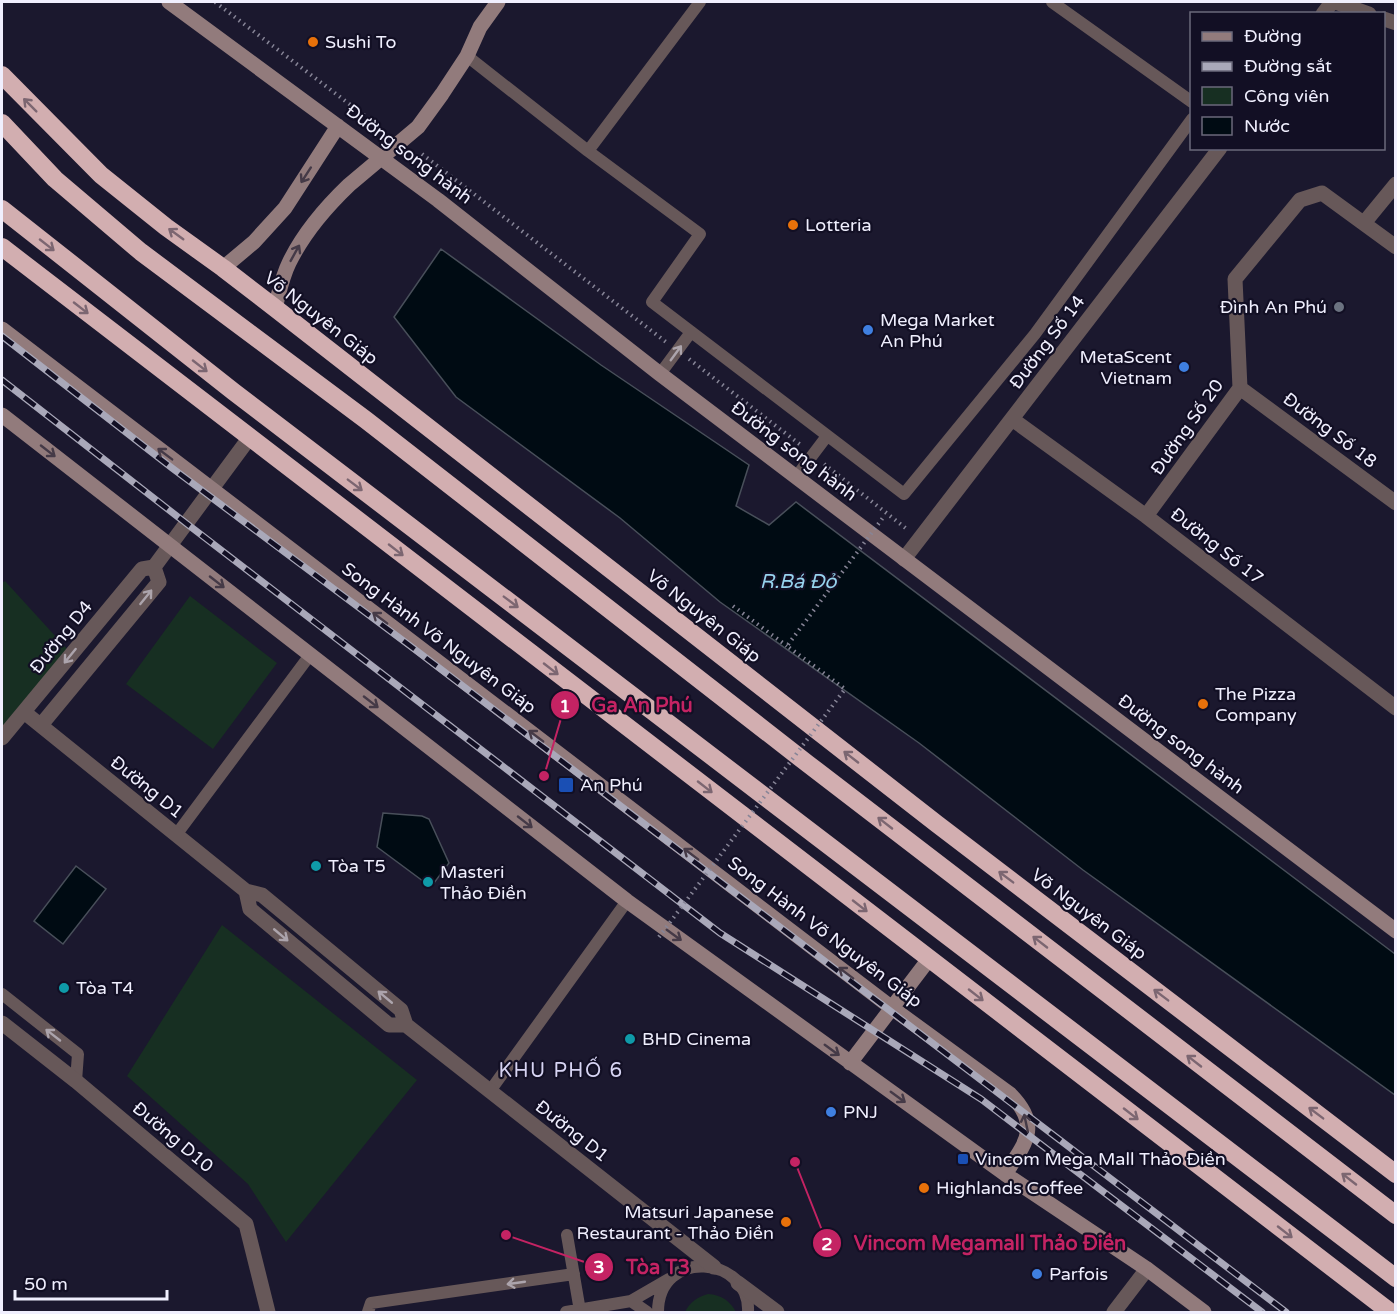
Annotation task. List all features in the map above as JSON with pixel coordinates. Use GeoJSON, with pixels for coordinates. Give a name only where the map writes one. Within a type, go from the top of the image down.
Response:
{"type":"FeatureCollection","features":[{"type":"Feature","properties":{"kind":"highway","name":"Võ Nguyên Giáp"},"geometry":{"type":"LineString","coordinates":[[2,75],[101,175],[166,227],[275,308],[937,824],[1395,1174]]}},
{"type":"Feature","properties":{"kind":"highway"},"geometry":{"type":"LineString","coordinates":[[2,123],[55,179],[141,252],[366,420],[1395,1215]]}},
{"type":"Feature","properties":{"kind":"highway"},"geometry":{"type":"LineString","coordinates":[[2,209],[234,392],[1395,1278]]}},
{"type":"Feature","properties":{"kind":"highway"},"geometry":{"type":"LineString","coordinates":[[2,247],[1390,1312]]}},
{"type":"Feature","properties":{"kind":"main road","name":"Đường song hành"},"geometry":{"type":"LineString","coordinates":[[169,2],[447,207],[660,374],[1395,931]]}},
{"type":"Feature","properties":{"kind":"main road"},"geometry":{"type":"LineString","coordinates":[[275,308],[289,264],[300,244],[338,194],[418,127],[467,56],[480,27],[498,2]]}},
{"type":"Feature","properties":{"kind":"main road"},"geometry":{"type":"LineString","coordinates":[[223,268],[254,242],[285,208],[338,126]]}},
{"type":"Feature","properties":{"kind":"main road","name":"Song Hành Võ Nguyên Giáp"},"geometry":{"type":"LineString","coordinates":[[2,329],[892,1008],[1010,1094],[1018,1102],[1024,1114],[1028,1136],[1005,1174]]}},
{"type":"Feature","properties":{"kind":"main road"},"geometry":{"type":"LineString","coordinates":[[2,415],[627,901],[1005,1174],[1147,1269],[1204,1312]]}},
{"type":"Feature","properties":{"kind":"main road"},"geometry":{"type":"LineString","coordinates":[[850,1063],[930,959]]}},
{"type":"Feature","properties":{"kind":"street"},"geometry":{"type":"LineString","coordinates":[[1334,2],[1363,12]]}},
{"type":"Feature","properties":{"kind":"street","name":"Đường Số 14"},"geometry":{"type":"LineString","coordinates":[[904,559],[1218,150]]}},
{"type":"Feature","properties":{"kind":"street"},"geometry":{"type":"LineString","coordinates":[[1364,223],[1395,184]]}},
{"type":"Feature","properties":{"kind":"street","name":"Đường Số 20"},"geometry":{"type":"LineString","coordinates":[[1146,516],[1240,388],[1234,279],[1300,200],[1322,193],[1395,247]]}},
{"type":"Feature","properties":{"kind":"street","name":"Đường Số 18"},"geometry":{"type":"LineString","coordinates":[[1240,388],[1395,503]]}},
{"type":"Feature","properties":{"kind":"street","name":"Đường Số 17"},"geometry":{"type":"LineString","coordinates":[[1012,419],[1146,516],[1395,708]]}},
{"type":"Feature","properties":{"kind":"street","name":"Đường D4"},"geometry":{"type":"LineString","coordinates":[[2,738],[142,569],[154,567],[250,437]]}},
{"type":"Feature","properties":{"kind":"street","name":"Đường D4"},"geometry":{"type":"LineString","coordinates":[[41,725],[159,582],[154,567]]}},
{"type":"Feature","properties":{"kind":"street"},"geometry":{"type":"LineString","coordinates":[[107,611],[123,625]]}},
{"type":"Feature","properties":{"kind":"street","name":"Đường D1"},"geometry":{"type":"LineString","coordinates":[[24,712],[246,891],[250,909],[389,1025],[406,1025],[714,1267]]}},
{"type":"Feature","properties":{"kind":"street","name":"Đường D10"},"geometry":{"type":"LineString","coordinates":[[2,1023],[76,1081],[246,1224],[268,1312]]}},
{"type":"Feature","properties":{"kind":"street"},"geometry":{"type":"LineString","coordinates":[[1114,1312],[1147,1269]]}},
{"type":"Feature","properties":{"kind":"street"},"geometry":{"type":"LineString","coordinates":[[738,1283],[777,1312]]}},
{"type":"Feature","properties":{"kind":"lane"},"geometry":{"type":"LineString","coordinates":[[588,151],[700,2]]}},
{"type":"Feature","properties":{"kind":"lane"},"geometry":{"type":"LineString","coordinates":[[1052,2],[1190,101]]}},
{"type":"Feature","properties":{"kind":"lane"},"geometry":{"type":"LineString","coordinates":[[467,56],[588,151],[700,234],[652,302],[904,494],[1035,334],[1190,120]]}},
{"type":"Feature","properties":{"kind":"lane"},"geometry":{"type":"LineString","coordinates":[[660,374],[691,332]]}},
{"type":"Feature","properties":{"kind":"lane"},"geometry":{"type":"LineString","coordinates":[[796,477],[827,436]]}},
{"type":"Feature","properties":{"kind":"lane"},"geometry":{"type":"LineString","coordinates":[[176,835],[310,655]]}},
{"type":"Feature","properties":{"kind":"lane"},"geometry":{"type":"LineString","coordinates":[[490,1091],[627,901]]}},
{"type":"Feature","properties":{"kind":"lane"},"geometry":{"type":"LineString","coordinates":[[2,994],[78,1054],[76,1081]]}},
{"type":"Feature","properties":{"kind":"lane"},"geometry":{"type":"LineString","coordinates":[[567,1235],[580,1311]]}},
{"type":"Feature","properties":{"kind":"lane"},"geometry":{"type":"LineString","coordinates":[[566,1312],[631,1301],[686,1269],[700,1266],[714,1267],[730,1275],[745,1295],[747,1312]]}},
{"type":"Feature","properties":{"kind":"lane"},"geometry":{"type":"LineString","coordinates":[[368,1312],[371,1304],[574,1274]]}},
{"type":"Feature","properties":{"kind":"lane"},"geometry":{"type":"LineString","coordinates":[[658,1312],[665,1286],[673,1277]]}},
{"type":"Feature","properties":{"kind":"lane"},"geometry":{"type":"LineString","coordinates":[[631,1301],[647,1312]]}},
{"type":"Feature","properties":{"kind":"path"},"geometry":{"type":"LineString","coordinates":[[215,2],[373,122]]}},
{"type":"Feature","properties":{"kind":"path"},"geometry":{"type":"LineString","coordinates":[[787,646],[885,515],[838,475]]}},
{"type":"Feature","properties":{"kind":"path"},"geometry":{"type":"LineString","coordinates":[[659,937],[845,690],[734,606]]}},
{"type":"Feature","properties":{"kind":"green space"},"geometry":{"type":"Polygon","coordinates":[[[5,581],[68,650],[2,731],[2,583],[5,581]]]}},
{"type":"Feature","properties":{"kind":"green space"},"geometry":{"type":"Polygon","coordinates":[[[190,596],[277,663],[213,749],[126,684],[190,596]]]}},
{"type":"Feature","properties":{"kind":"green space"},"geometry":{"type":"Polygon","coordinates":[[[222,925],[417,1080],[286,1242],[248,1184],[127,1076],[222,925]]]}},
{"type":"Feature","properties":{"kind":"green space"},"geometry":{"type":"Polygon","coordinates":[[[708,1294],[725,1299],[736,1312],[685,1312],[694,1300],[708,1294]]]}},
{"type":"Feature","properties":{"kind":"water","name":"R.Bá Đỏ"},"geometry":{"type":"Polygon","coordinates":[[[441,249],[601,365],[749,465],[736,506],[769,525],[796,502],[1395,954],[1395,1095],[1083,870],[919,743],[720,602],[620,518],[456,397],[394,317],[441,249]]]}},
{"type":"Feature","properties":{"kind":"water"},"geometry":{"type":"Polygon","coordinates":[[[383,813],[422,816],[429,819],[449,863],[431,887],[377,847],[383,813]]]}},
{"type":"Feature","properties":{"kind":"water"},"geometry":{"type":"Polygon","coordinates":[[[76,866],[106,889],[63,944],[34,921],[76,866]]]}},
{"type":"Feature","properties":{"kind":"railway"},"geometry":{"type":"LineString","coordinates":[[2,336],[172,468],[413,648],[1286,1312]]}},
{"type":"Feature","properties":{"kind":"railway"},"geometry":{"type":"LineString","coordinates":[[2,380],[720,933],[981,1099],[1262,1312]]}},
{"type":"Feature","properties":{"kind":"place","name":"Sushi To"},"geometry":{"type":"Point","coordinates":[313,42]}},
{"type":"Feature","properties":{"kind":"place","name":"Lotteria"},"geometry":{"type":"Point","coordinates":[793,225]}},
{"type":"Feature","properties":{"kind":"place","name":"Đình An Phú"},"geometry":{"type":"Point","coordinates":[1339,307]}},
{"type":"Feature","properties":{"kind":"place","name":"Mega Market An Phú"},"geometry":{"type":"Point","coordinates":[868,330]}},
{"type":"Feature","properties":{"kind":"place","name":"MetaScent Vietnam"},"geometry":{"type":"Point","coordinates":[1184,367]}},
{"type":"Feature","properties":{"kind":"place","name":"The Pizza Company"},"geometry":{"type":"Point","coordinates":[1203,704]}},
{"type":"Feature","properties":{"kind":"place","name":"Ga An Phú"},"geometry":{"type":"Point","coordinates":[544,776]}},
{"type":"Feature","properties":{"kind":"place","name":"An Phú"},"geometry":{"type":"Point","coordinates":[566,785]}},
{"type":"Feature","properties":{"kind":"place","name":"Tòa T5"},"geometry":{"type":"Point","coordinates":[316,866]}},
{"type":"Feature","properties":{"kind":"place","name":"Masteri Thảo Điền"},"geometry":{"type":"Point","coordinates":[428,882]}},
{"type":"Feature","properties":{"kind":"place","name":"Tòa T4"},"geometry":{"type":"Point","coordinates":[64,988]}},
{"type":"Feature","properties":{"kind":"place","name":"BHD Cinema"},"geometry":{"type":"Point","coordinates":[630,1039]}},
{"type":"Feature","properties":{"kind":"place","name":"PNJ"},"geometry":{"type":"Point","coordinates":[831,1112]}},
{"type":"Feature","properties":{"kind":"place","name":"Vincom Mega Mall Thảo Điền"},"geometry":{"type":"Point","coordinates":[963,1159]}},
{"type":"Feature","properties":{"kind":"place","name":"Vincom Megamall Thảo Điền"},"geometry":{"type":"Point","coordinates":[795,1162]}},
{"type":"Feature","properties":{"kind":"place","name":"Highlands Coffee"},"geometry":{"type":"Point","coordinates":[924,1188]}},
{"type":"Feature","properties":{"kind":"place","name":"Matsuri Japanese Restaurant - Thảo Điền"},"geometry":{"type":"Point","coordinates":[786,1222]}},
{"type":"Feature","properties":{"kind":"place","name":"Tòa T3"},"geometry":{"type":"Point","coordinates":[506,1235]}},
{"type":"Feature","properties":{"kind":"place","name":"Parfois"},"geometry":{"type":"Point","coordinates":[1037,1274]}},
{"type":"Feature","properties":{"kind":"district","name":"KHU PHỐ 6"},"geometry":{"type":"Point","coordinates":[561,1070]}}]}
